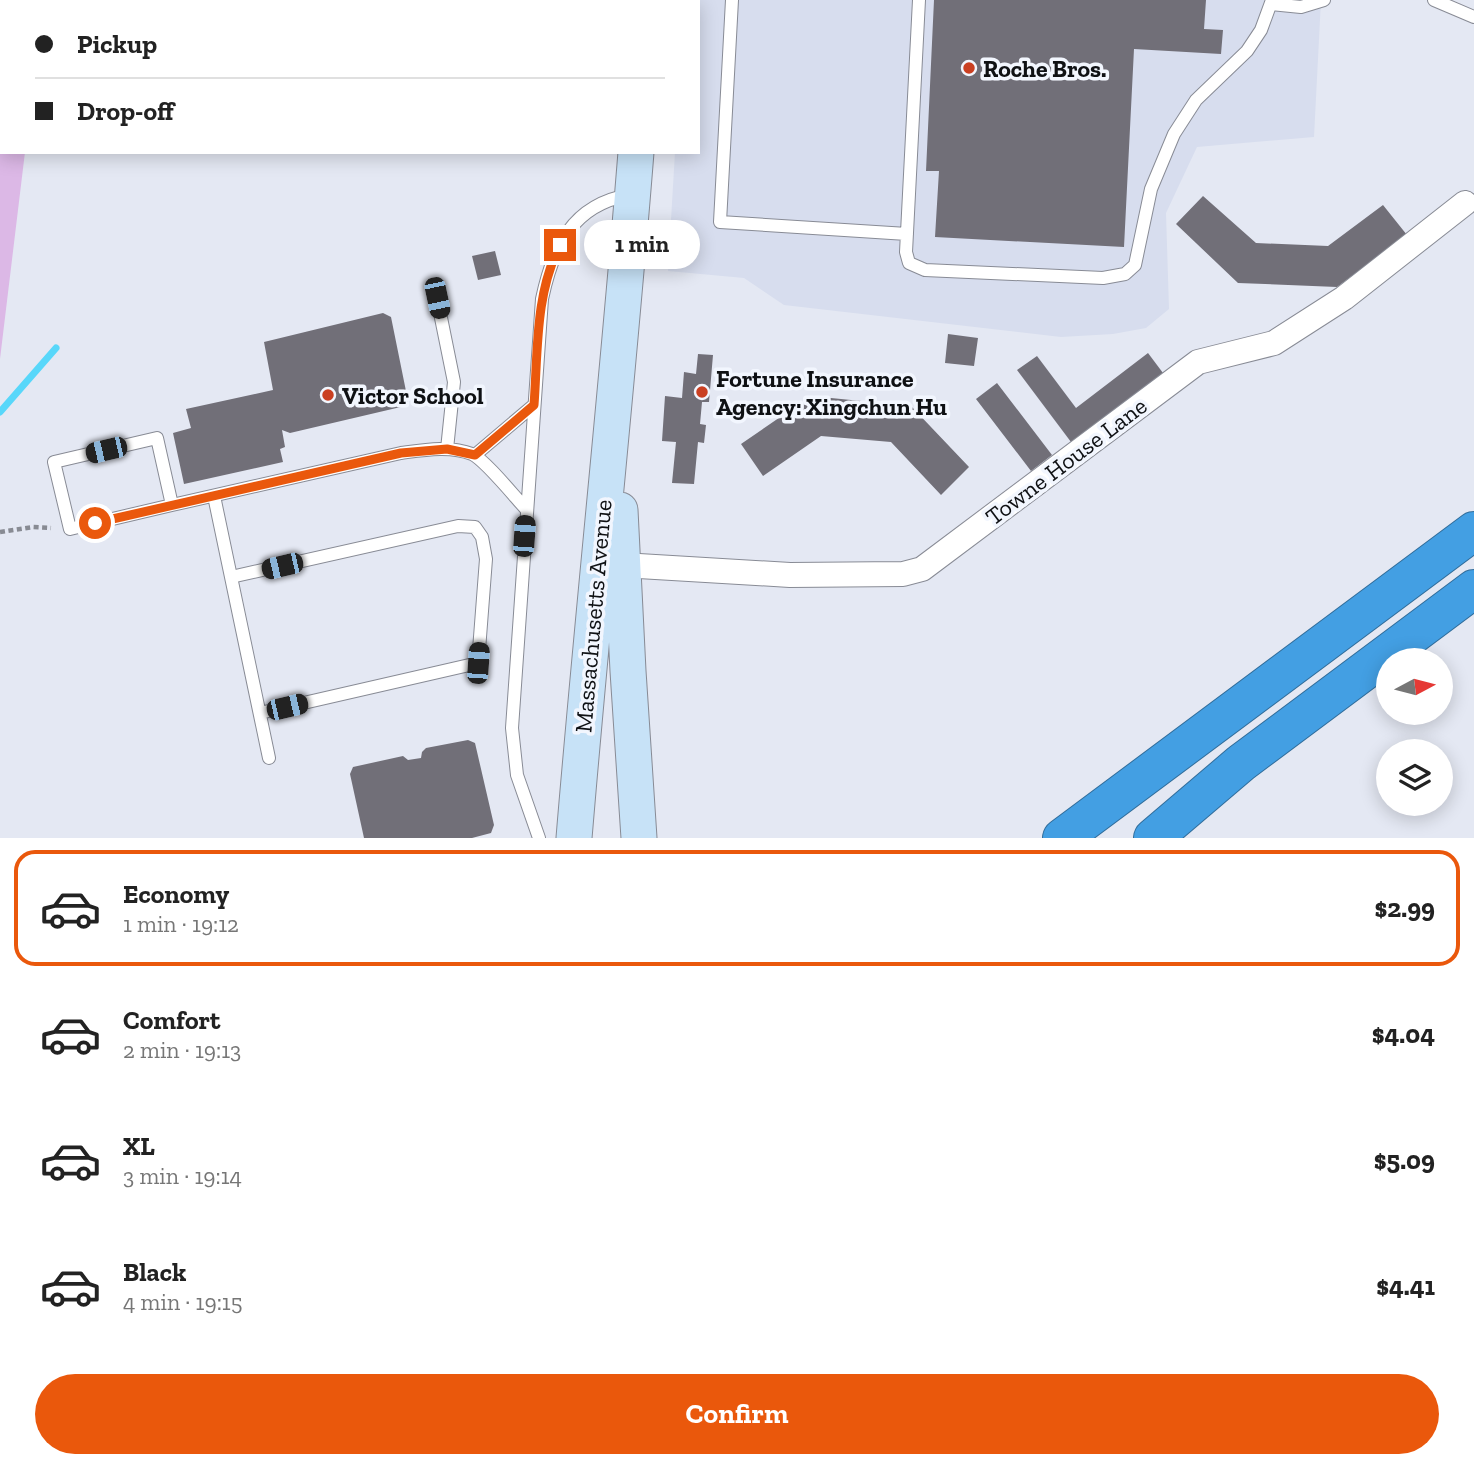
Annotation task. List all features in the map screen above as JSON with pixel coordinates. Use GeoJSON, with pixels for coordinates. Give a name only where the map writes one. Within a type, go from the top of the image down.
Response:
{"type":"FeatureCollection","features":[{"type":"Feature","properties":{"kind":"highway"},"geometry":{"type":"LineString","coordinates":[[1062,838],[1474,531]]}},
{"type":"Feature","properties":{"kind":"highway"},"geometry":{"type":"LineString","coordinates":[[1153,838],[1241,763],[1474,589]]}},
{"type":"Feature","properties":{"kind":"highway"},"geometry":{"type":"LineString","coordinates":[[1375,662],[1474,613]]}},
{"type":"Feature","properties":{"kind":"main road","name":"Massachusetts Avenue"},"geometry":{"type":"LineString","coordinates":[[574,838],[600,535],[617,395],[636,154]]}},
{"type":"Feature","properties":{"kind":"main road","name":"Massachusetts Avenue"},"geometry":{"type":"LineString","coordinates":[[617,395],[622,565],[639,838]]}},
{"type":"Feature","properties":{"kind":"street","name":"Towne House Lane"},"geometry":{"type":"LineString","coordinates":[[622,565],[813,576],[904,574],[922,569],[1198,362],[1274,343],[1344,298],[1465,203]]}},
{"type":"Feature","properties":{"kind":"lane"},"geometry":{"type":"LineString","coordinates":[[732,0],[720,222],[907,234]]}},
{"type":"Feature","properties":{"kind":"lane"},"geometry":{"type":"LineString","coordinates":[[919,0],[906,258],[909,263],[919,269],[1102,278],[1118,276],[1131,270],[1140,252],[1152,189],[1180,123],[1205,91],[1247,51],[1261,30],[1272,2],[1300,7],[1324,0]]}},
{"type":"Feature","properties":{"kind":"lane"},"geometry":{"type":"LineString","coordinates":[[1434,0],[1474,17]]}},
{"type":"Feature","properties":{"kind":"lane"},"geometry":{"type":"LineString","coordinates":[[539,838],[520,787],[513,741],[526,509],[542,299],[555,255],[570,227],[586,211],[611,199],[633,195]]}},
{"type":"Feature","properties":{"kind":"lane"},"geometry":{"type":"LineString","coordinates":[[437,298],[454,382],[447,449]]}},
{"type":"Feature","properties":{"kind":"lane"},"geometry":{"type":"LineString","coordinates":[[475,455],[534,405]]}},
{"type":"Feature","properties":{"kind":"lane"},"geometry":{"type":"LineString","coordinates":[[172,505],[157,438],[54,462],[70,529],[401,453],[447,449],[475,455],[526,509]]}},
{"type":"Feature","properties":{"kind":"lane"},"geometry":{"type":"LineString","coordinates":[[214,496],[269,758]]}},
{"type":"Feature","properties":{"kind":"lane"},"geometry":{"type":"LineString","coordinates":[[231,577],[464,525],[475,527],[484,544],[486,559],[478,663],[260,713]]}},
{"type":"Feature","properties":{"kind":"path"},"geometry":{"type":"LineString","coordinates":[[0,532],[33,527]]}},
{"type":"Feature","properties":{"kind":"shaded area"},"geometry":{"type":"Polygon","coordinates":[[[700,0],[1321,0],[1314,137],[1197,147],[1166,213],[1169,309],[1146,328],[1113,334],[1061,337],[784,305],[744,278],[668,271],[675,154],[700,154],[700,0]]]}},
{"type":"Feature","properties":{"kind":"shaded area"},"geometry":{"type":"Polygon","coordinates":[[[0,154],[25,154],[0,359],[0,154]]]}},
{"type":"Feature","properties":{"kind":"building"},"geometry":{"type":"Polygon","coordinates":[[[934,0],[1206,0],[1204,29],[1223,30],[1221,54],[1134,49],[1124,247],[935,237],[939,171],[926,171],[934,0]]]}},
{"type":"Feature","properties":{"kind":"building"},"geometry":{"type":"Polygon","coordinates":[[[1203,196],[1256,243],[1328,246],[1383,205],[1407,235],[1337,287],[1238,283],[1176,224],[1203,196]]]}},
{"type":"Feature","properties":{"kind":"building"},"geometry":{"type":"Polygon","coordinates":[[[495,251],[501,275],[478,280],[472,256],[495,251]]]}},
{"type":"Feature","properties":{"kind":"building","name":"Victor School"},"geometry":{"type":"Polygon","coordinates":[[[383,313],[391,317],[408,401],[405,406],[290,433],[282,430],[285,447],[280,449],[283,462],[184,484],[173,433],[191,428],[186,409],[273,390],[264,342],[383,313]]]}},
{"type":"Feature","properties":{"kind":"building"},"geometry":{"type":"Polygon","coordinates":[[[948,334],[978,338],[974,366],[945,363],[948,334]]]}},
{"type":"Feature","properties":{"kind":"building"},"geometry":{"type":"Polygon","coordinates":[[[1148,353],[1163,373],[1071,442],[1017,370],[1037,356],[1076,408],[1148,353]]]}},
{"type":"Feature","properties":{"kind":"building"},"geometry":{"type":"Polygon","coordinates":[[[698,354],[713,355],[709,402],[702,402],[700,424],[706,425],[704,443],[698,442],[694,484],[672,483],[676,442],[662,441],[665,396],[682,398],[684,372],[696,374],[698,354]]]}},
{"type":"Feature","properties":{"kind":"building"},"geometry":{"type":"Polygon","coordinates":[[[997,383],[1052,455],[1031,471],[976,399],[997,383]]]}},
{"type":"Feature","properties":{"kind":"building"},"geometry":{"type":"Polygon","coordinates":[[[811,396],[911,406],[969,467],[941,495],[891,442],[821,436],[763,476],[741,444],[811,396]]]}},
{"type":"Feature","properties":{"kind":"building"},"geometry":{"type":"Polygon","coordinates":[[[468,740],[475,743],[494,825],[491,833],[472,838],[364,838],[350,774],[353,767],[403,756],[408,760],[421,758],[426,748],[468,740]]]}},
{"type":"Feature","properties":{"kind":"waterway"},"geometry":{"type":"LineString","coordinates":[[0,412],[56,348]]}},
{"type":"Feature","properties":{"kind":"place","name":"Roche Bros."},"geometry":{"type":"Point","coordinates":[969,68]}},
{"type":"Feature","properties":{"kind":"place","name":"Fortune Insurance Agency: Xingchun Hu"},"geometry":{"type":"Point","coordinates":[702,392]}},
{"type":"Feature","properties":{"kind":"place","name":"Victor School"},"geometry":{"type":"Point","coordinates":[328,395]}},
{"type":"Feature","properties":{"kind":"route"},"geometry":{"type":"LineString","coordinates":[[95,523],[401,453],[447,449],[475,455],[534,405],[542,299],[550,266],[560,245]]}}]}
